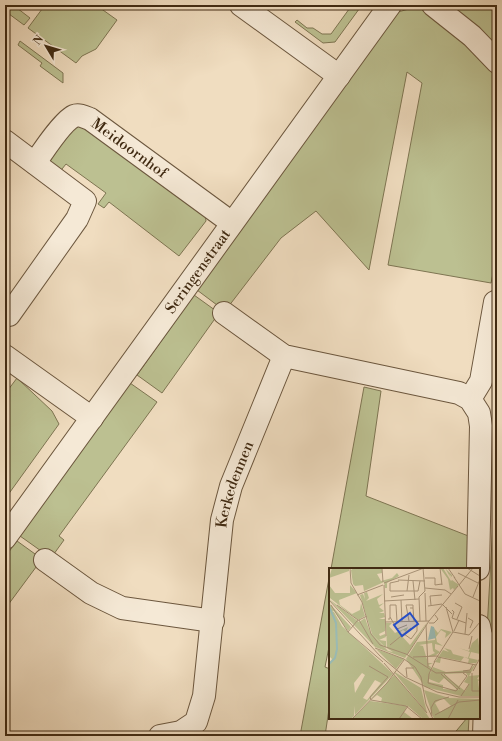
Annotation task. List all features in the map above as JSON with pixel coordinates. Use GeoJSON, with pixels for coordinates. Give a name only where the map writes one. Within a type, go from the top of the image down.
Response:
{"type":"FeatureCollection","features":[{"type":"Feature","properties":{"kind":"street"},"geometry":{"type":"LineString","coordinates":[[242,5],[339,76]]}},
{"type":"Feature","properties":{"kind":"street","name":"Seringenstraat"},"geometry":{"type":"LineString","coordinates":[[5,538],[390,5]]}},
{"type":"Feature","properties":{"kind":"street"},"geometry":{"type":"LineString","coordinates":[[433,5],[472,36],[497,62]]}},
{"type":"Feature","properties":{"kind":"street","name":"Meidoornhof"},"geometry":{"type":"LineString","coordinates":[[35,162],[65,123],[75,115],[82,116],[90,119],[232,223]]}},
{"type":"Feature","properties":{"kind":"street"},"geometry":{"type":"LineString","coordinates":[[5,141],[85,201],[77,219],[9,315]]}},
{"type":"Feature","properties":{"kind":"street"},"geometry":{"type":"LineString","coordinates":[[470,399],[481,381],[495,302]]}},
{"type":"Feature","properties":{"kind":"street"},"geometry":{"type":"LineString","coordinates":[[224,313],[284,356],[459,393],[470,399],[479,413],[481,426],[478,568]]}},
{"type":"Feature","properties":{"kind":"street","name":"Kerkedennen"},"geometry":{"type":"LineString","coordinates":[[160,736],[181,732],[196,722],[204,696],[213,620],[222,520],[231,486],[284,356]]}},
{"type":"Feature","properties":{"kind":"street"},"geometry":{"type":"LineString","coordinates":[[8,365],[92,418]]}},
{"type":"Feature","properties":{"kind":"street"},"geometry":{"type":"LineString","coordinates":[[45,560],[90,593],[122,608],[213,620]]}},
{"type":"Feature","properties":{"kind":"street"},"geometry":{"type":"LineString","coordinates":[[480,631],[481,636],[493,650],[486,670],[484,736]]}},
{"type":"Feature","properties":{"kind":"green space"},"geometry":{"type":"Polygon","coordinates":[[[5,5],[13,5],[30,18],[24,25],[5,11],[5,5]]]}},
{"type":"Feature","properties":{"kind":"green space"},"geometry":{"type":"Polygon","coordinates":[[[45,5],[96,5],[117,20],[96,49],[82,56],[76,63],[28,28],[45,5]]]}},
{"type":"Feature","properties":{"kind":"green space"},"geometry":{"type":"Polygon","coordinates":[[[352,5],[362,5],[335,42],[323,43],[295,22],[297,20],[307,28],[313,28],[322,34],[331,34],[352,5]]]}},
{"type":"Feature","properties":{"kind":"green space"},"geometry":{"type":"Polygon","coordinates":[[[423,5],[497,72],[497,255],[491,283],[388,265],[422,83],[407,72],[369,270],[316,211],[281,238],[225,311],[197,290],[398,12],[423,5]]]}},
{"type":"Feature","properties":{"kind":"green space"},"geometry":{"type":"Polygon","coordinates":[[[443,5],[497,5],[497,51],[443,5]]]}},
{"type":"Feature","properties":{"kind":"green space"},"geometry":{"type":"Polygon","coordinates":[[[20,41],[63,73],[63,83],[40,66],[42,63],[18,45],[20,41]]]}},
{"type":"Feature","properties":{"kind":"green space"},"geometry":{"type":"Polygon","coordinates":[[[75,126],[81,126],[205,214],[206,221],[179,256],[109,202],[104,208],[98,204],[106,193],[66,164],[58,174],[51,168],[49,156],[75,126]]]}},
{"type":"Feature","properties":{"kind":"green space"},"geometry":{"type":"Polygon","coordinates":[[[194,295],[219,313],[162,393],[137,375],[194,295]]]}},
{"type":"Feature","properties":{"kind":"green space"},"geometry":{"type":"Polygon","coordinates":[[[17,378],[52,411],[59,424],[5,499],[5,394],[17,378]]]}},
{"type":"Feature","properties":{"kind":"green space"},"geometry":{"type":"Polygon","coordinates":[[[130,383],[157,402],[59,536],[64,540],[51,558],[20,536],[130,383]]]}},
{"type":"Feature","properties":{"kind":"green space"},"geometry":{"type":"Polygon","coordinates":[[[364,387],[381,391],[366,496],[471,537],[471,568],[331,568],[364,387]]]}},
{"type":"Feature","properties":{"kind":"green space"},"geometry":{"type":"Polygon","coordinates":[[[494,442],[497,444],[497,643],[487,630],[493,523],[494,442]]]}},
{"type":"Feature","properties":{"kind":"green space"},"geometry":{"type":"Polygon","coordinates":[[[17,541],[42,559],[5,609],[5,557],[17,541]]]}},
{"type":"Feature","properties":{"kind":"green space"},"geometry":{"type":"Polygon","coordinates":[[[329,578],[329,647],[325,667],[329,669],[329,709],[325,736],[300,736],[329,578]]]}},
{"type":"Feature","properties":{"kind":"green space"},"geometry":{"type":"Polygon","coordinates":[[[466,719],[469,719],[468,736],[452,736],[466,719]]]}}]}
